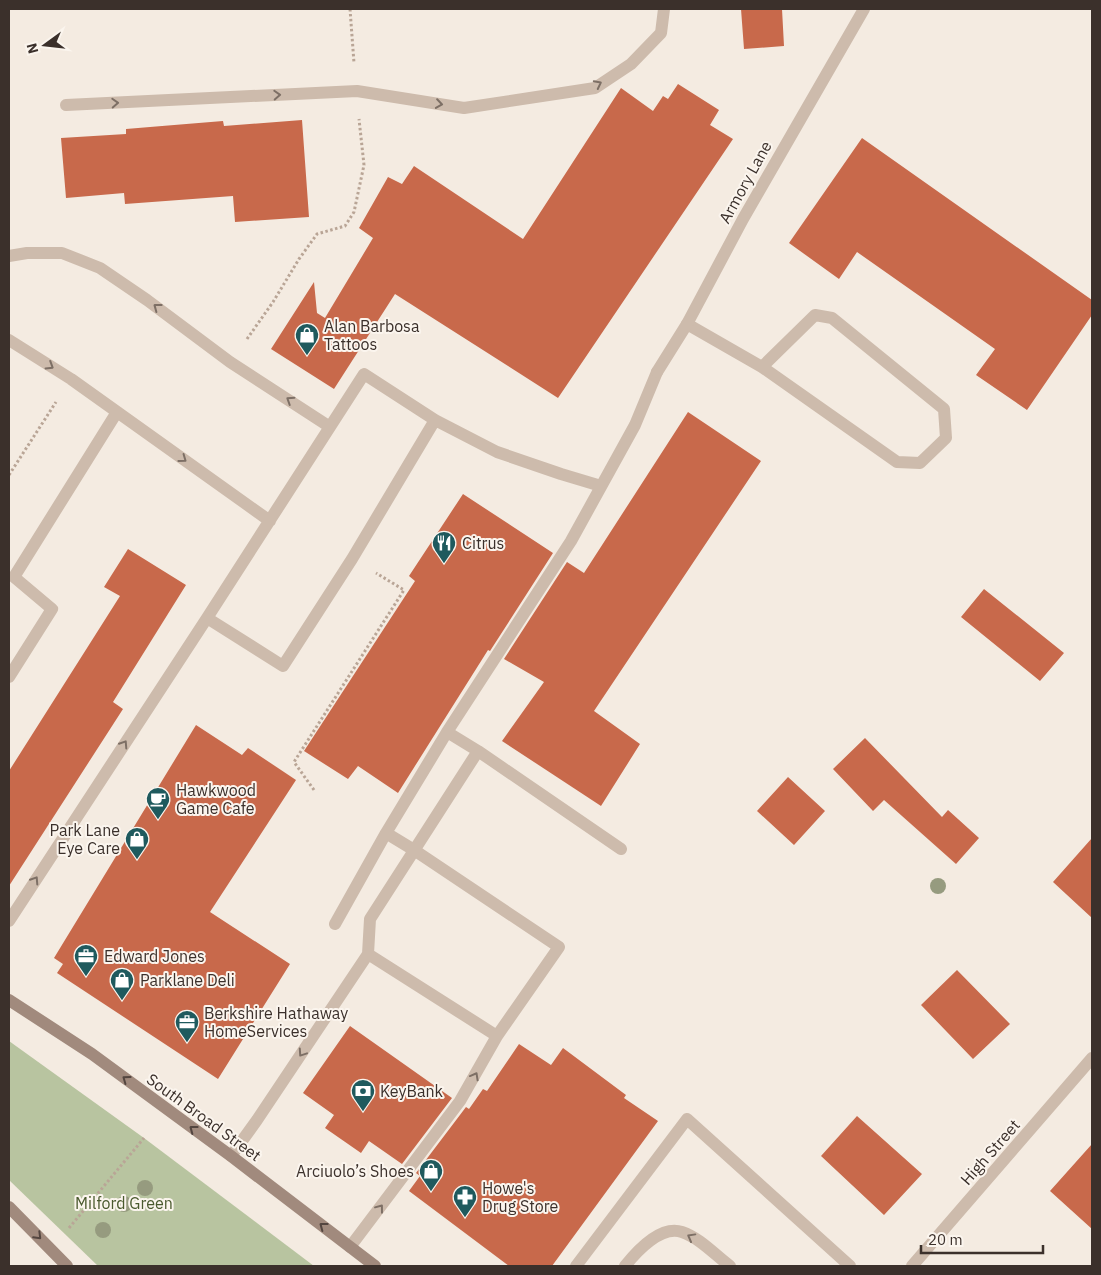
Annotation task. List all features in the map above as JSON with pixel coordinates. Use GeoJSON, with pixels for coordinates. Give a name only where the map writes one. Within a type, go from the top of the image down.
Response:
{"type":"FeatureCollection","features":[{"type":"Feature","properties":{"kind":"main road","name":"South Broad Street"},"geometry":{"type":"LineString","coordinates":[[9,1000],[92,1054],[375,1266]]}},
{"type":"Feature","properties":{"kind":"main road"},"geometry":{"type":"LineString","coordinates":[[9,1207],[67,1266]]}},
{"type":"Feature","properties":{"kind":"street"},"geometry":{"type":"LineString","coordinates":[[66,105],[356,92],[464,108],[595,88],[631,64],[661,33],[664,9]]}},
{"type":"Feature","properties":{"kind":"street","name":"Armory Lane"},"geometry":{"type":"LineString","coordinates":[[335,924],[447,732],[571,541],[635,426],[657,372],[687,324],[743,219],[864,9]]}},
{"type":"Feature","properties":{"kind":"street"},"geometry":{"type":"LineString","coordinates":[[9,256],[62,253],[100,268],[147,300],[230,362],[330,427]]}},
{"type":"Feature","properties":{"kind":"street"},"geometry":{"type":"LineString","coordinates":[[687,324],[762,367],[896,462],[920,463],[946,438],[944,408],[832,318],[815,315],[762,367]]}},
{"type":"Feature","properties":{"kind":"street"},"geometry":{"type":"LineString","coordinates":[[9,340],[71,379],[270,521]]}},
{"type":"Feature","properties":{"kind":"street"},"geometry":{"type":"LineString","coordinates":[[9,921],[364,374],[435,420],[497,452],[601,486]]}},
{"type":"Feature","properties":{"kind":"street"},"geometry":{"type":"LineString","coordinates":[[9,677],[52,609],[14,577],[117,412]]}},
{"type":"Feature","properties":{"kind":"street"},"geometry":{"type":"LineString","coordinates":[[207,618],[283,666],[352,559],[435,420]]}},
{"type":"Feature","properties":{"kind":"street"},"geometry":{"type":"LineString","coordinates":[[447,732],[478,750],[621,849]]}},
{"type":"Feature","properties":{"kind":"street"},"geometry":{"type":"LineString","coordinates":[[230,1156],[258,1120],[368,954],[370,919],[478,750]]}},
{"type":"Feature","properties":{"kind":"street"},"geometry":{"type":"LineString","coordinates":[[350,1247],[460,1101],[497,1036],[559,947],[414,850],[386,834]]}},
{"type":"Feature","properties":{"kind":"street"},"geometry":{"type":"LineString","coordinates":[[368,954],[497,1036]]}},
{"type":"Feature","properties":{"kind":"street","name":"High Street"},"geometry":{"type":"LineString","coordinates":[[912,1266],[1092,1058]]}},
{"type":"Feature","properties":{"kind":"street"},"geometry":{"type":"LineString","coordinates":[[576,1266],[688,1119],[850,1266]]}},
{"type":"Feature","properties":{"kind":"street"},"geometry":{"type":"LineString","coordinates":[[625,1266],[647,1242],[664,1232],[680,1231],[695,1238],[730,1266]]}},
{"type":"Feature","properties":{"kind":"path"},"geometry":{"type":"LineString","coordinates":[[230,362],[273,302],[299,259],[317,234],[345,226],[354,212],[364,165],[350,9]]}},
{"type":"Feature","properties":{"kind":"path"},"geometry":{"type":"LineString","coordinates":[[9,475],[71,379]]}},
{"type":"Feature","properties":{"kind":"path"},"geometry":{"type":"LineString","coordinates":[[314,790],[294,762],[404,590],[352,559]]}},
{"type":"Feature","properties":{"kind":"path"},"geometry":{"type":"LineString","coordinates":[[64,1233],[144,1138]]}},
{"type":"Feature","properties":{"kind":"green space","name":"Milford Green"},"geometry":{"type":"Polygon","coordinates":[[[9,1041],[144,1138],[314,1266],[98,1266],[9,1180],[9,1041]]]}},
{"type":"Feature","properties":{"kind":"building"},"geometry":{"type":"Polygon","coordinates":[[[741,9],[782,9],[784,46],[744,49],[741,9]]]}},
{"type":"Feature","properties":{"kind":"building"},"geometry":{"type":"Polygon","coordinates":[[[678,84],[719,110],[710,125],[733,139],[558,398],[395,294],[334,389],[271,349],[314,282],[317,313],[325,318],[373,238],[359,228],[388,177],[402,184],[414,166],[523,239],[621,88],[653,111],[663,96],[668,99],[678,84]]]}},
{"type":"Feature","properties":{"kind":"building"},"geometry":{"type":"Polygon","coordinates":[[[302,120],[309,217],[235,222],[233,196],[125,204],[124,193],[66,198],[61,138],[126,134],[126,129],[223,121],[224,126],[302,120]]]}},
{"type":"Feature","properties":{"kind":"building"},"geometry":{"type":"Polygon","coordinates":[[[862,138],[1092,300],[1092,315],[1027,410],[976,375],[995,349],[857,252],[839,279],[789,243],[862,138]]]}},
{"type":"Feature","properties":{"kind":"building"},"geometry":{"type":"Polygon","coordinates":[[[688,412],[761,461],[594,711],[640,744],[601,806],[502,741],[544,682],[504,659],[567,562],[584,573],[688,412]]]}},
{"type":"Feature","properties":{"kind":"building"},"geometry":{"type":"Polygon","coordinates":[[[463,494],[553,553],[490,651],[488,650],[398,793],[358,766],[348,779],[304,751],[415,581],[409,576],[463,494]]]}},
{"type":"Feature","properties":{"kind":"building"},"geometry":{"type":"Polygon","coordinates":[[[128,549],[186,585],[113,702],[123,709],[9,886],[9,771],[120,596],[104,587],[128,549]]]}},
{"type":"Feature","properties":{"kind":"building"},"geometry":{"type":"Polygon","coordinates":[[[984,589],[1064,653],[1040,681],[961,617],[984,589]]]}},
{"type":"Feature","properties":{"kind":"building"},"geometry":{"type":"Polygon","coordinates":[[[196,725],[242,755],[248,748],[296,780],[210,912],[290,964],[218,1079],[57,973],[63,964],[54,958],[196,725]]]}},
{"type":"Feature","properties":{"kind":"building"},"geometry":{"type":"Polygon","coordinates":[[[865,738],[942,817],[948,810],[979,838],[956,864],[884,800],[873,811],[833,769],[865,738]]]}},
{"type":"Feature","properties":{"kind":"building"},"geometry":{"type":"Polygon","coordinates":[[[788,777],[825,811],[794,845],[757,811],[788,777]]]}},
{"type":"Feature","properties":{"kind":"building"},"geometry":{"type":"Polygon","coordinates":[[[1092,838],[1092,918],[1053,882],[1092,838]]]}},
{"type":"Feature","properties":{"kind":"building"},"geometry":{"type":"Polygon","coordinates":[[[957,970],[1010,1024],[973,1059],[921,1005],[957,970]]]}},
{"type":"Feature","properties":{"kind":"building"},"geometry":{"type":"Polygon","coordinates":[[[350,1026],[452,1098],[402,1164],[369,1141],[361,1153],[325,1128],[334,1115],[303,1093],[350,1026]]]}},
{"type":"Feature","properties":{"kind":"building"},"geometry":{"type":"Polygon","coordinates":[[[519,1044],[551,1065],[563,1048],[626,1095],[624,1098],[658,1121],[552,1266],[509,1266],[409,1191],[420,1176],[416,1173],[466,1107],[469,1109],[483,1089],[487,1091],[519,1044]]]}},
{"type":"Feature","properties":{"kind":"building"},"geometry":{"type":"Polygon","coordinates":[[[857,1116],[922,1174],[884,1215],[821,1156],[857,1116]]]}},
{"type":"Feature","properties":{"kind":"building"},"geometry":{"type":"Polygon","coordinates":[[[1092,1144],[1092,1229],[1050,1191],[1092,1144]]]}},
{"type":"Feature","properties":{"kind":"place","name":"Alan Barbosa Tattoos"},"geometry":{"type":"Point","coordinates":[307,356]}},
{"type":"Feature","properties":{"kind":"place","name":"Citrus"},"geometry":{"type":"Point","coordinates":[444,564]}},
{"type":"Feature","properties":{"kind":"place","name":"Hawkwood Game Cafe"},"geometry":{"type":"Point","coordinates":[158,820]}},
{"type":"Feature","properties":{"kind":"place","name":"Park Lane Eye Care"},"geometry":{"type":"Point","coordinates":[137,860]}},
{"type":"Feature","properties":{"kind":"place","name":"Edward Jones"},"geometry":{"type":"Point","coordinates":[86,977]}},
{"type":"Feature","properties":{"kind":"place","name":"Parklane Deli"},"geometry":{"type":"Point","coordinates":[122,1001]}},
{"type":"Feature","properties":{"kind":"place","name":"Berkshire Hathaway HomeServices"},"geometry":{"type":"Point","coordinates":[187,1043]}},
{"type":"Feature","properties":{"kind":"place","name":"KeyBank"},"geometry":{"type":"Point","coordinates":[363,1112]}},
{"type":"Feature","properties":{"kind":"place","name":"Arciuolo’s Shoes"},"geometry":{"type":"Point","coordinates":[431,1192]}},
{"type":"Feature","properties":{"kind":"place","name":"Howe's Drug Store"},"geometry":{"type":"Point","coordinates":[465,1218]}}]}
